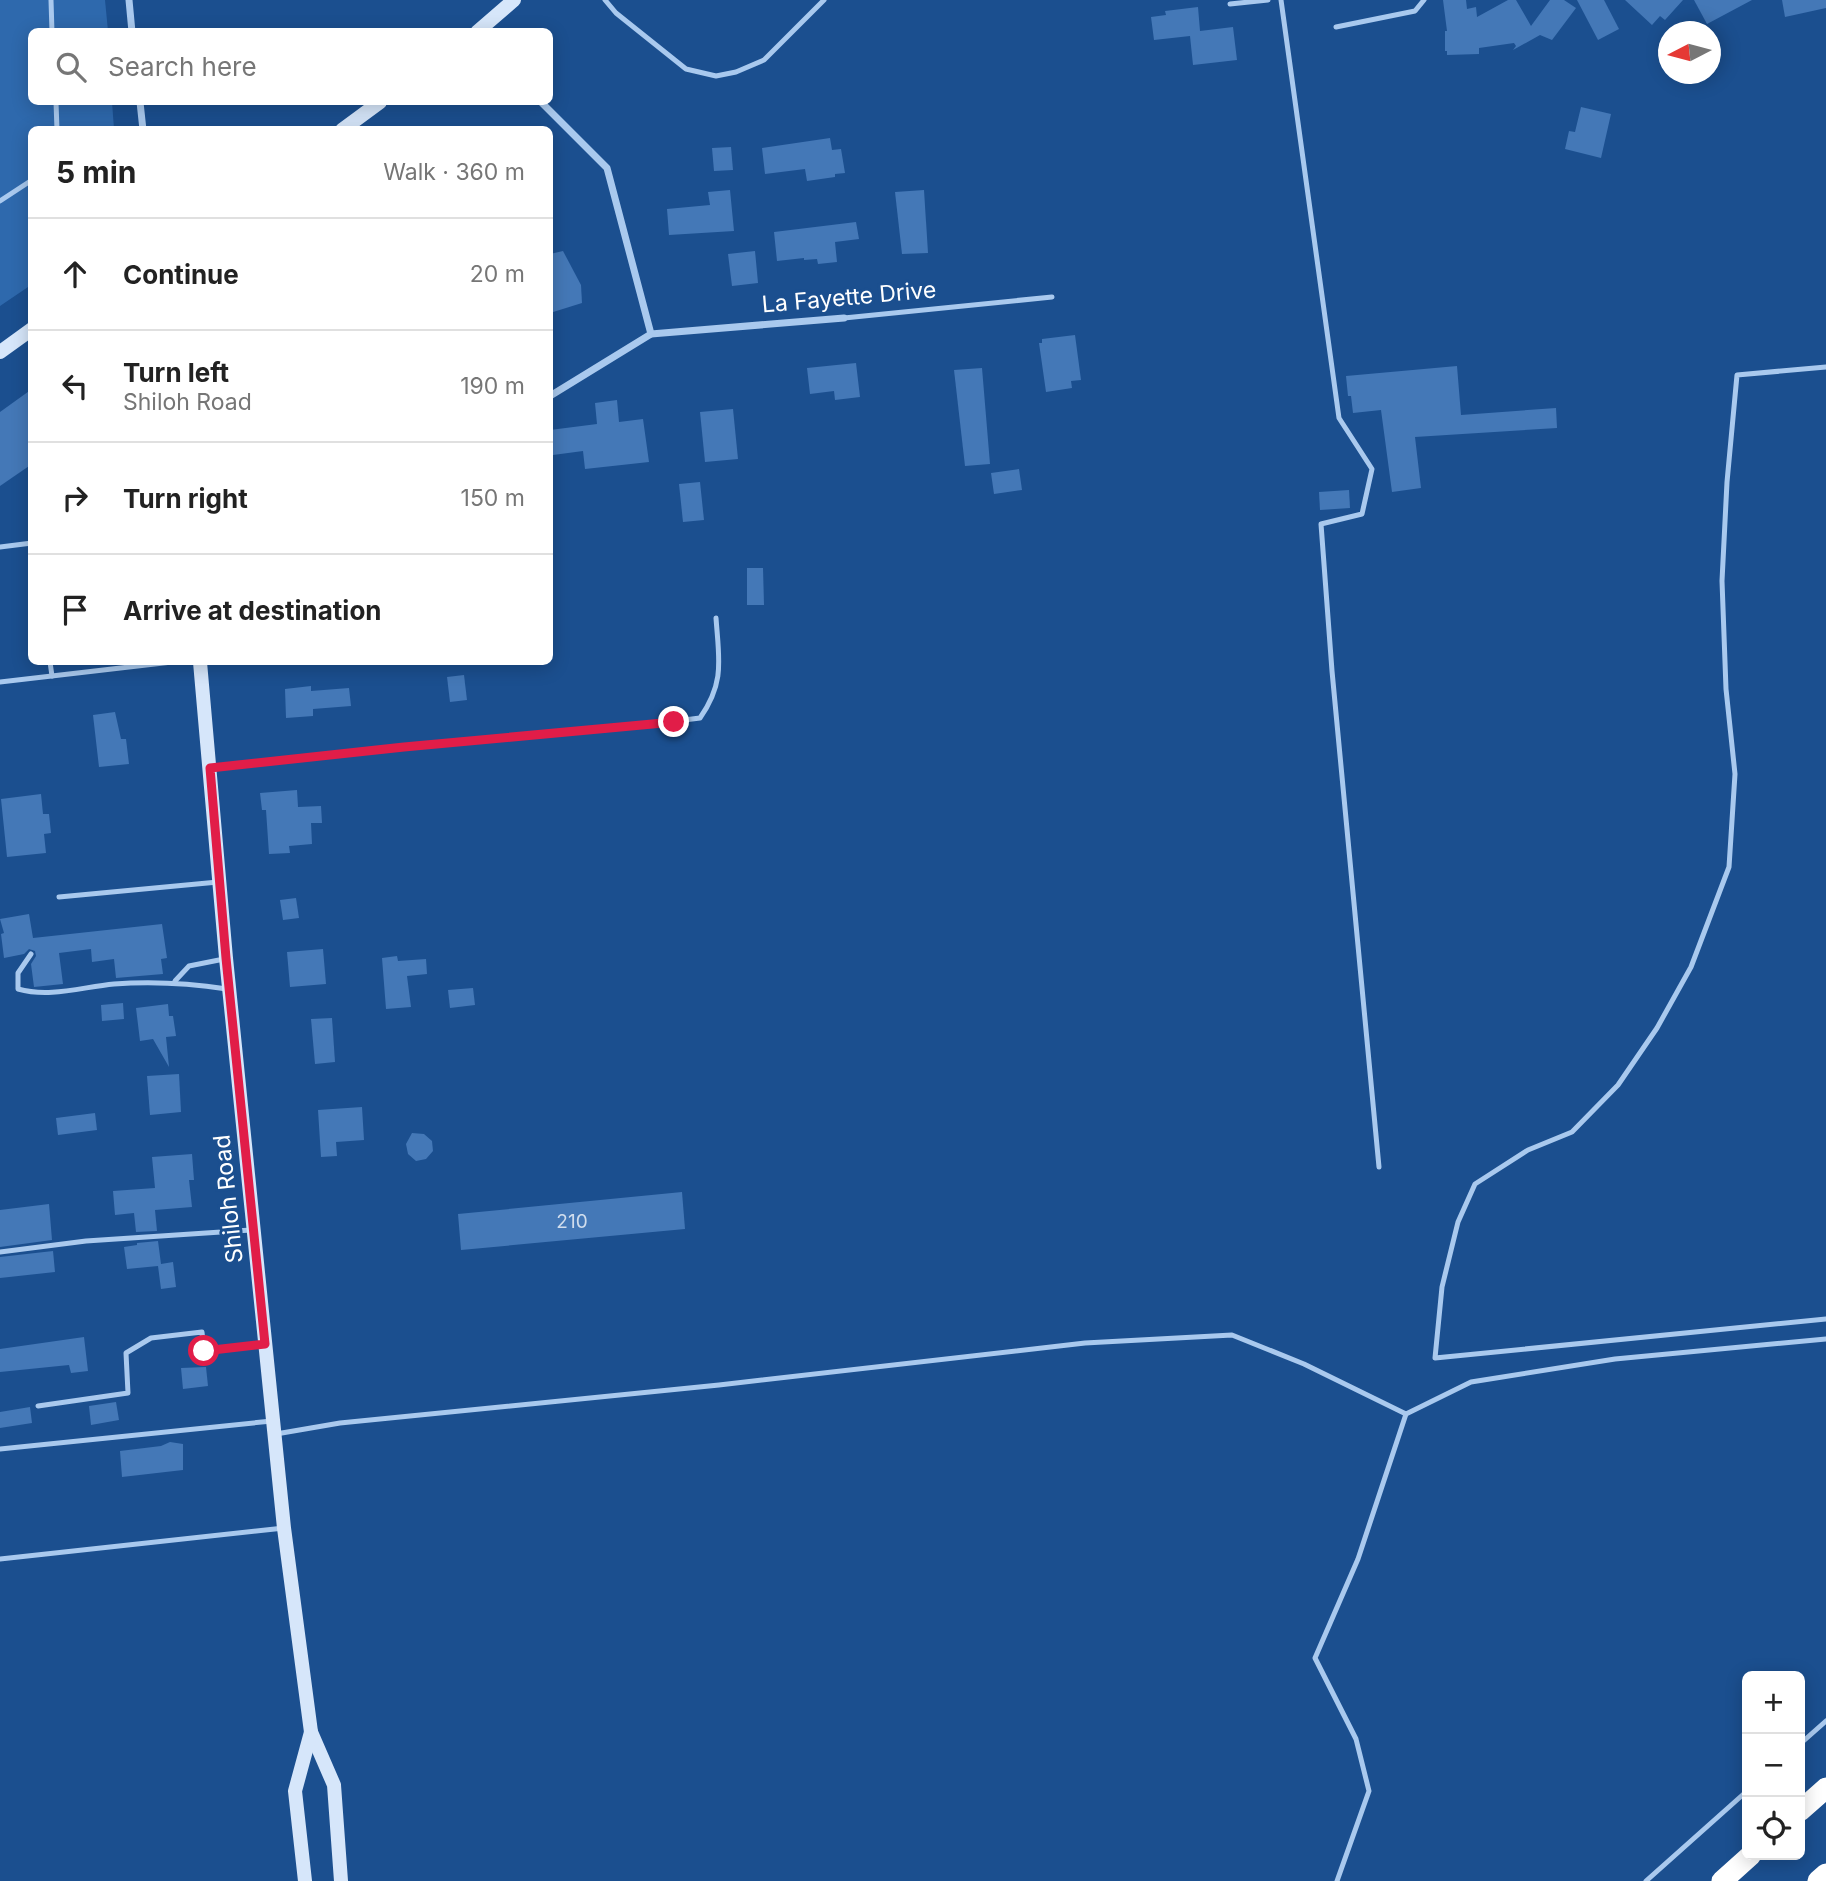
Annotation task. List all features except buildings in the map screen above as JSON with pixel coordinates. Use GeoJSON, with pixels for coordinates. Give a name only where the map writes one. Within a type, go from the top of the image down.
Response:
{"type":"FeatureCollection","features":[{"type":"Feature","properties":{"kind":"highway"},"geometry":{"type":"LineString","coordinates":[[1805,1807],[1826,1788]]}},
{"type":"Feature","properties":{"kind":"highway"},"geometry":{"type":"LineString","coordinates":[[1722,1881],[1745,1860]]}},
{"type":"Feature","properties":{"kind":"highway"},"geometry":{"type":"LineString","coordinates":[[1818,1881],[1826,1874]]}},
{"type":"Feature","properties":{"kind":"main road"},"geometry":{"type":"LineString","coordinates":[[482,28],[514,0]]}},
{"type":"Feature","properties":{"kind":"main road"},"geometry":{"type":"LineString","coordinates":[[347,126],[376,105]]}},
{"type":"Feature","properties":{"kind":"main road"},"geometry":{"type":"LineString","coordinates":[[0,352],[28,333]]}},
{"type":"Feature","properties":{"kind":"main road","name":"Shiloh Road"},"geometry":{"type":"LineString","coordinates":[[203,665],[226,958],[284,1528],[312,1731],[334,1785],[341,1881]]}},
{"type":"Feature","properties":{"kind":"main road","name":"Shiloh Road"},"geometry":{"type":"LineString","coordinates":[[305,1881],[295,1791],[312,1731]]}},
{"type":"Feature","properties":{"kind":"street"},"geometry":{"type":"LineString","coordinates":[[129,0],[132,28]]}},
{"type":"Feature","properties":{"kind":"street"},"geometry":{"type":"LineString","coordinates":[[140,105],[143,126]]}},
{"type":"Feature","properties":{"kind":"street"},"geometry":{"type":"LineString","coordinates":[[544,105],[607,169],[651,334]]}},
{"type":"Feature","properties":{"kind":"street","name":"La Fayette Drive"},"geometry":{"type":"LineString","coordinates":[[553,395],[651,334],[844,318]]}},
{"type":"Feature","properties":{"kind":"lane"},"geometry":{"type":"LineString","coordinates":[[51,0],[52,28]]}},
{"type":"Feature","properties":{"kind":"lane"},"geometry":{"type":"LineString","coordinates":[[605,0],[616,13],[686,69],[716,76],[736,72],[764,60],[824,0]]}},
{"type":"Feature","properties":{"kind":"lane"},"geometry":{"type":"LineString","coordinates":[[1230,4],[1268,0]]}},
{"type":"Feature","properties":{"kind":"lane"},"geometry":{"type":"LineString","coordinates":[[1281,0],[1339,418],[1372,469],[1362,514],[1321,524],[1378,1167]]}},
{"type":"Feature","properties":{"kind":"lane"},"geometry":{"type":"LineString","coordinates":[[1336,27],[1415,10],[1424,0]]}},
{"type":"Feature","properties":{"kind":"lane"},"geometry":{"type":"LineString","coordinates":[[56,105],[57,126]]}},
{"type":"Feature","properties":{"kind":"lane"},"geometry":{"type":"LineString","coordinates":[[0,201],[28,183]]}},
{"type":"Feature","properties":{"kind":"lane","name":"La Fayette Drive"},"geometry":{"type":"LineString","coordinates":[[844,318],[1052,297]]}},
{"type":"Feature","properties":{"kind":"lane"},"geometry":{"type":"LineString","coordinates":[[1826,367],[1737,375],[1727,482],[1722,581],[1726,689],[1735,774],[1729,867],[1691,967],[1657,1028],[1618,1085],[1572,1132],[1528,1150],[1475,1184],[1458,1222],[1442,1287],[1435,1358],[1826,1319]]}},
{"type":"Feature","properties":{"kind":"lane"},"geometry":{"type":"LineString","coordinates":[[0,547],[28,544]]}},
{"type":"Feature","properties":{"kind":"lane"},"geometry":{"type":"LineString","coordinates":[[210,768],[700,718],[712,701],[719,674],[716,618]]}},
{"type":"Feature","properties":{"kind":"lane"},"geometry":{"type":"LineString","coordinates":[[50,665],[52,676]]}},
{"type":"Feature","properties":{"kind":"lane"},"geometry":{"type":"LineString","coordinates":[[0,682],[146,665]]}},
{"type":"Feature","properties":{"kind":"lane"},"geometry":{"type":"LineString","coordinates":[[59,897],[221,881]]}},
{"type":"Feature","properties":{"kind":"lane"},"geometry":{"type":"LineString","coordinates":[[31,954],[18,973],[18,989],[37,994],[115,984],[175,981],[230,989]]}},
{"type":"Feature","properties":{"kind":"lane"},"geometry":{"type":"LineString","coordinates":[[175,981],[189,967],[226,958]]}},
{"type":"Feature","properties":{"kind":"lane"},"geometry":{"type":"LineString","coordinates":[[0,1252],[86,1241],[254,1230]]}},
{"type":"Feature","properties":{"kind":"lane"},"geometry":{"type":"LineString","coordinates":[[38,1406],[128,1393],[126,1353],[151,1338],[202,1332],[204,1351],[265,1344]]}},
{"type":"Feature","properties":{"kind":"lane"},"geometry":{"type":"LineString","coordinates":[[0,1449],[341,1423],[719,1385],[1085,1343],[1232,1335],[1304,1364],[1406,1414]]}},
{"type":"Feature","properties":{"kind":"lane"},"geometry":{"type":"LineString","coordinates":[[1337,1881],[1370,1791],[1356,1739],[1315,1658],[1358,1559],[1406,1414],[1471,1382],[1615,1359],[1826,1339]]}},
{"type":"Feature","properties":{"kind":"lane"},"geometry":{"type":"LineString","coordinates":[[0,1559],[284,1528]]}},
{"type":"Feature","properties":{"kind":"lane"},"geometry":{"type":"LineString","coordinates":[[1805,1740],[1826,1721]]}},
{"type":"Feature","properties":{"kind":"lane"},"geometry":{"type":"LineString","coordinates":[[1646,1881],[1742,1795]]}},
{"type":"Feature","properties":{"kind":"shaded area"},"geometry":{"type":"Polygon","coordinates":[[[0,0],[105,0],[108,28],[28,28],[28,105],[112,105],[114,126],[28,126],[28,287],[0,306],[0,0]]]}},
{"type":"Feature","properties":{"kind":"route"},"geometry":{"type":"LineString","coordinates":[[204,1351],[265,1344],[226,958],[210,768],[674,722]]}}]}
